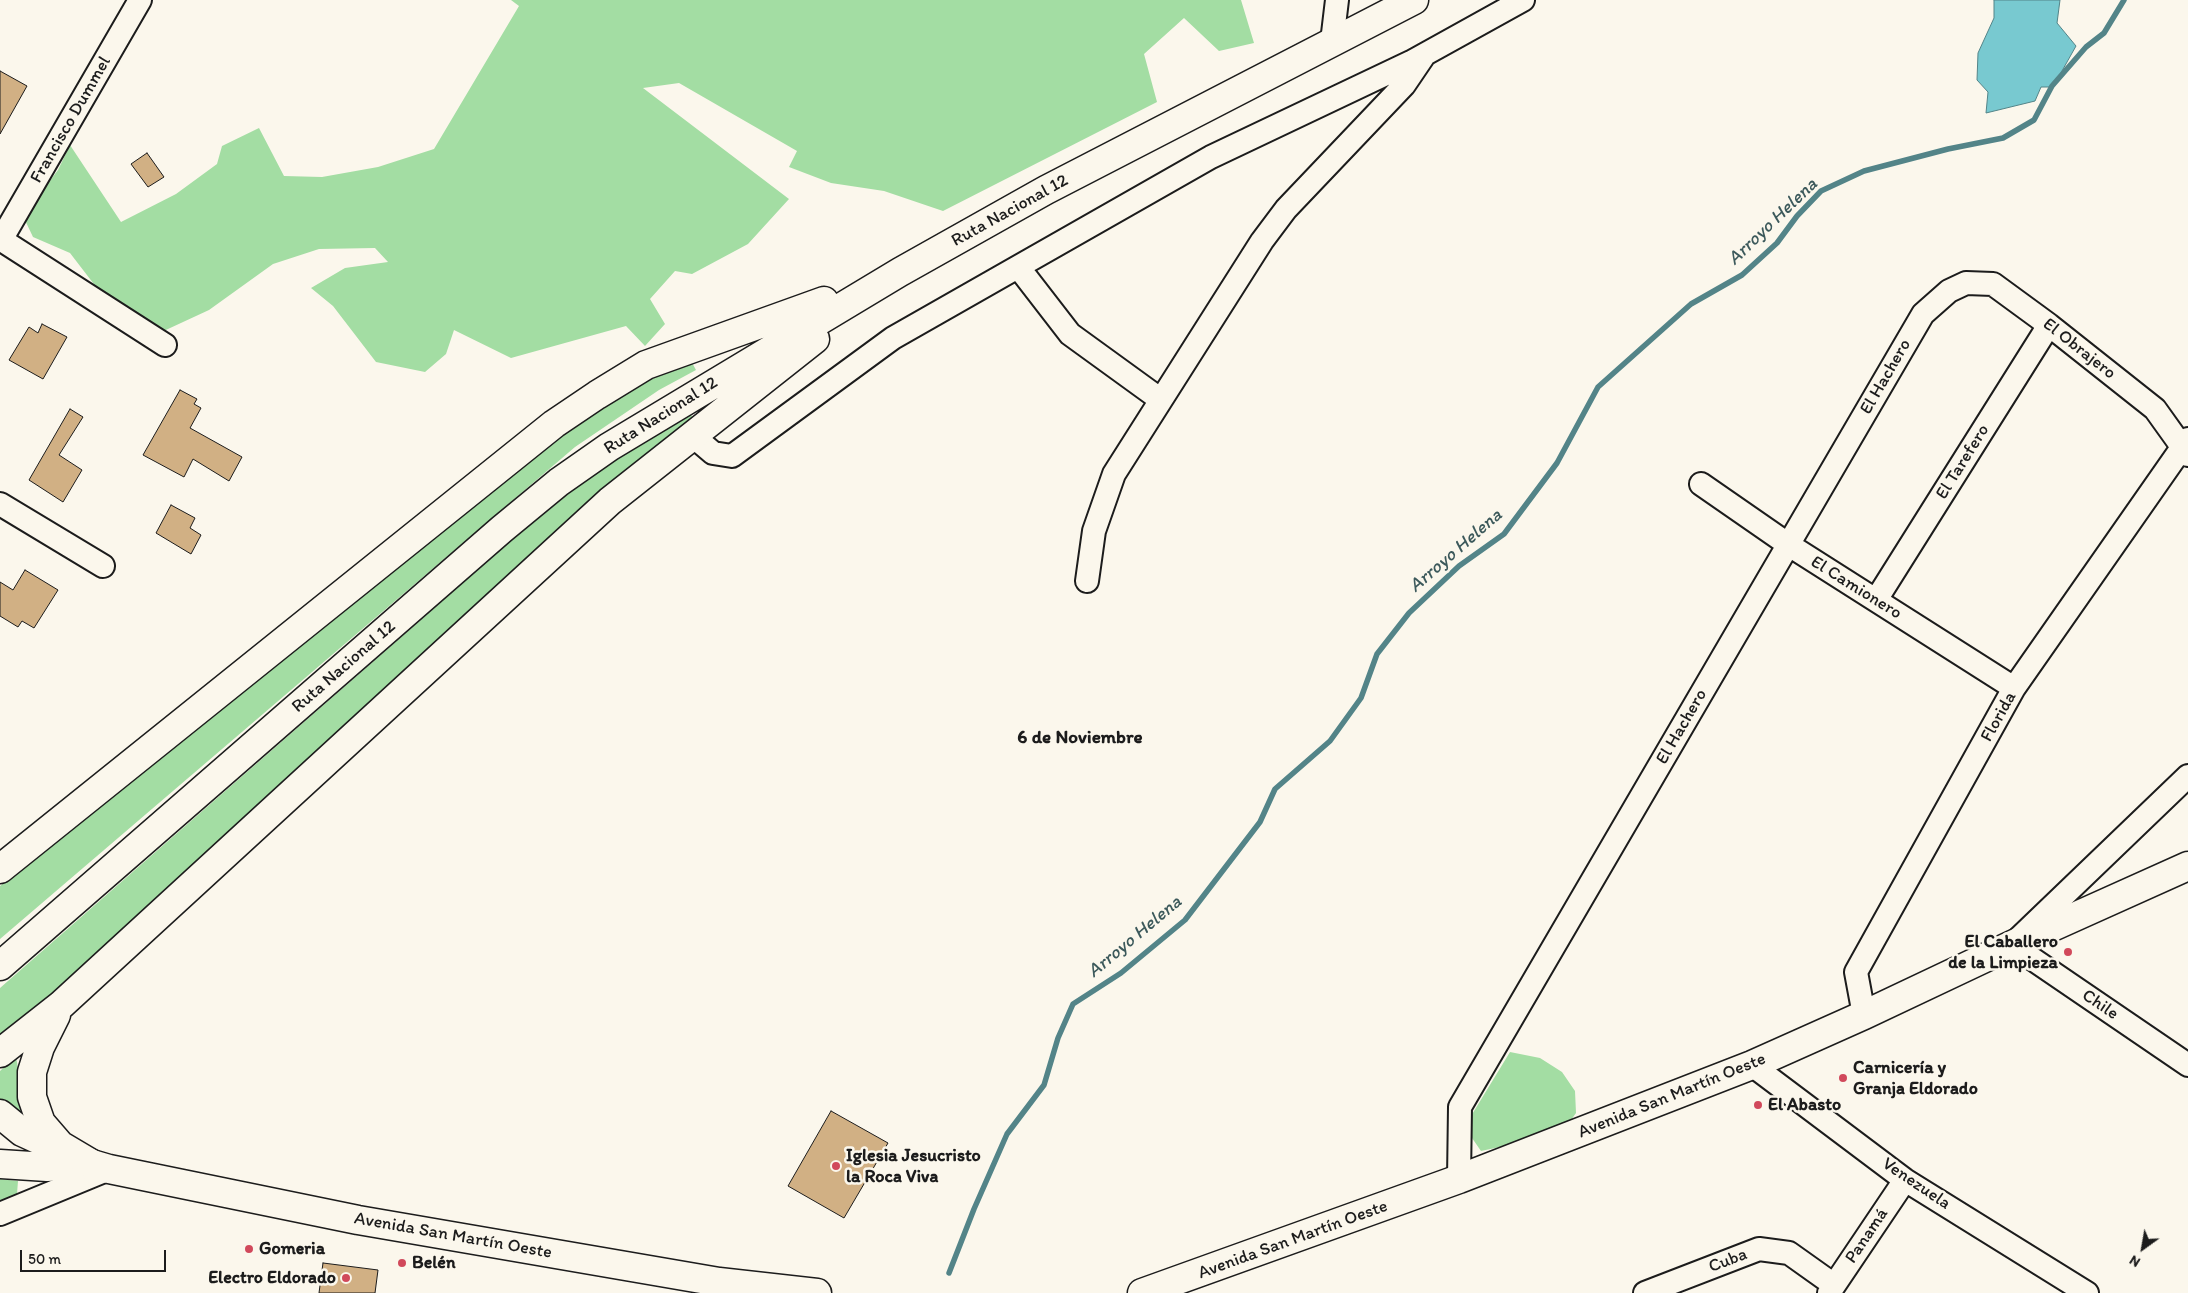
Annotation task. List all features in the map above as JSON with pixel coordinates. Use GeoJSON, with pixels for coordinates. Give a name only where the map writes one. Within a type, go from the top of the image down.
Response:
{"type":"FeatureCollection","features":[{"type":"Feature","properties":{"kind":"main road","name":"Ruta Nacional 12"},"geometry":{"type":"LineString","coordinates":[[0,966],[502,529],[559,482],[617,442],[900,272],[1046,190],[1414,0]]}},
{"type":"Feature","properties":{"kind":"main road"},"geometry":{"type":"LineString","coordinates":[[0,1053],[61,1004],[610,501],[900,272]]}},
{"type":"Feature","properties":{"kind":"main road"},"geometry":{"type":"LineString","coordinates":[[0,869],[554,424],[590,399],[646,366],[778,319],[900,272]]}},
{"type":"Feature","properties":{"kind":"main road","name":"Avenida San Martín Oeste"},"geometry":{"type":"LineString","coordinates":[[1142,1293],[1459,1179],[1752,1065],[1864,1015],[2012,944],[2188,866]]}},
{"type":"Feature","properties":{"kind":"main road"},"geometry":{"type":"LineString","coordinates":[[61,1004],[40,1047],[32,1072],[32,1097],[41,1123],[60,1145],[100,1167]]}},
{"type":"Feature","properties":{"kind":"main road"},"geometry":{"type":"LineString","coordinates":[[0,1114],[22,1132],[100,1167]]}},
{"type":"Feature","properties":{"kind":"main road"},"geometry":{"type":"LineString","coordinates":[[0,1154],[47,1166]]}},
{"type":"Feature","properties":{"kind":"main road"},"geometry":{"type":"LineString","coordinates":[[0,1164],[100,1167]]}},
{"type":"Feature","properties":{"kind":"main road","name":"Avenida San Martín Oeste"},"geometry":{"type":"LineString","coordinates":[[100,1167],[358,1220],[715,1288],[817,1293]]}},
{"type":"Feature","properties":{"kind":"street","name":"Francisco Dummel"},"geometry":{"type":"LineString","coordinates":[[0,240],[140,0]]}},
{"type":"Feature","properties":{"kind":"street"},"geometry":{"type":"LineString","coordinates":[[1332,42],[1337,0]]}},
{"type":"Feature","properties":{"kind":"street"},"geometry":{"type":"LineString","coordinates":[[693,436],[713,453],[732,456],[893,338],[1211,157],[1425,54],[1523,0]]}},
{"type":"Feature","properties":{"kind":"street"},"geometry":{"type":"LineString","coordinates":[[1087,581],[1094,531],[1114,474],[1262,241],[1286,209],[1404,85],[1425,54]]}},
{"type":"Feature","properties":{"kind":"street"},"geometry":{"type":"LineString","coordinates":[[0,240],[164,345]]}},
{"type":"Feature","properties":{"kind":"street"},"geometry":{"type":"LineString","coordinates":[[1019,268],[1070,334],[1161,400]]}},
{"type":"Feature","properties":{"kind":"street","name":"El Obrajero"},"geometry":{"type":"LineString","coordinates":[[1948,291],[1966,284],[1993,284],[2050,324],[2155,409],[2186,447]]}},
{"type":"Feature","properties":{"kind":"street","name":"El Hachero"},"geometry":{"type":"LineString","coordinates":[[1459,1179],[1460,1107],[1923,314],[1948,291]]}},
{"type":"Feature","properties":{"kind":"street","name":"El Tarefero"},"geometry":{"type":"LineString","coordinates":[[1876,600],[2050,324]]}},
{"type":"Feature","properties":{"kind":"street","name":"Florida"},"geometry":{"type":"LineString","coordinates":[[1864,1015],[1856,972],[2014,688],[2186,447]]}},
{"type":"Feature","properties":{"kind":"street","name":"El Camionero"},"geometry":{"type":"LineString","coordinates":[[1701,484],[1789,545],[2014,688]]}},
{"type":"Feature","properties":{"kind":"street"},"geometry":{"type":"LineString","coordinates":[[0,504],[103,566]]}},
{"type":"Feature","properties":{"kind":"street"},"geometry":{"type":"LineString","coordinates":[[2012,944],[2188,776]]}},
{"type":"Feature","properties":{"kind":"street","name":"Chile"},"geometry":{"type":"LineString","coordinates":[[2012,944],[2188,1065]]}},
{"type":"Feature","properties":{"kind":"street","name":"Venezuela"},"geometry":{"type":"LineString","coordinates":[[1752,1065],[1905,1180],[2087,1293]]}},
{"type":"Feature","properties":{"kind":"street"},"geometry":{"type":"LineString","coordinates":[[0,1214],[100,1167]]}},
{"type":"Feature","properties":{"kind":"street","name":"Panamá"},"geometry":{"type":"LineString","coordinates":[[1832,1289],[1905,1180]]}},
{"type":"Feature","properties":{"kind":"street","name":"Cuba"},"geometry":{"type":"LineString","coordinates":[[1645,1293],[1759,1249],[1790,1253],[1832,1289]]}},
{"type":"Feature","properties":{"kind":"green space"},"geometry":{"type":"Polygon","coordinates":[[[511,0],[1241,0],[1254,43],[1219,51],[1184,18],[1144,54],[1157,102],[943,211],[884,191],[831,183],[789,167],[797,151],[679,83],[643,88],[789,199],[748,244],[692,274],[675,271],[650,299],[665,324],[645,346],[626,326],[511,358],[454,330],[446,354],[425,372],[376,362],[333,306],[311,288],[345,268],[388,262],[375,248],[319,249],[273,264],[209,310],[155,335],[120,318],[70,253],[33,237],[23,216],[58,170],[70,145],[121,222],[176,194],[217,164],[222,146],[259,128],[284,176],[322,177],[378,167],[434,149],[519,6],[511,0]]]}},
{"type":"Feature","properties":{"kind":"green space"},"geometry":{"type":"Polygon","coordinates":[[[690,359],[696,370],[659,390],[575,447],[0,939],[0,886],[563,433],[649,375],[690,359]]]}},
{"type":"Feature","properties":{"kind":"green space"},"geometry":{"type":"Polygon","coordinates":[[[688,411],[693,418],[523,561],[0,1045],[0,988],[511,541],[618,453],[688,411]]]}},
{"type":"Feature","properties":{"kind":"green space"},"geometry":{"type":"Polygon","coordinates":[[[1510,1052],[1540,1058],[1562,1072],[1575,1091],[1576,1113],[1564,1130],[1537,1139],[1481,1151],[1472,1138],[1471,1116],[1510,1052]]]}},
{"type":"Feature","properties":{"kind":"green space"},"geometry":{"type":"Polygon","coordinates":[[[16,1056],[26,1120],[0,1099],[0,1071],[16,1056]]]}},
{"type":"Feature","properties":{"kind":"green space"},"geometry":{"type":"Polygon","coordinates":[[[0,1179],[18,1181],[17,1194],[0,1201],[0,1179]]]}},
{"type":"Feature","properties":{"kind":"water"},"geometry":{"type":"Polygon","coordinates":[[[1994,0],[2060,0],[2057,23],[2076,46],[2053,87],[2041,87],[2035,101],[1986,113],[1988,92],[1977,80],[1978,53],[1994,18],[1994,0]]]}},
{"type":"Feature","properties":{"kind":"building"},"geometry":{"type":"Polygon","coordinates":[[[0,71],[27,86],[0,134],[0,71]]]}},
{"type":"Feature","properties":{"kind":"building"},"geometry":{"type":"Polygon","coordinates":[[[147,153],[164,177],[148,187],[131,164],[147,153]]]}},
{"type":"Feature","properties":{"kind":"building"},"geometry":{"type":"Polygon","coordinates":[[[42,324],[67,337],[43,379],[9,360],[29,327],[38,333],[42,324]]]}},
{"type":"Feature","properties":{"kind":"building"},"geometry":{"type":"Polygon","coordinates":[[[180,390],[197,399],[194,404],[201,408],[190,428],[242,457],[229,481],[193,459],[184,477],[143,455],[180,390]]]}},
{"type":"Feature","properties":{"kind":"building"},"geometry":{"type":"Polygon","coordinates":[[[70,409],[83,417],[59,455],[82,470],[63,502],[29,480],[70,409]]]}},
{"type":"Feature","properties":{"kind":"building"},"geometry":{"type":"Polygon","coordinates":[[[171,505],[195,518],[190,528],[201,535],[191,554],[156,533],[171,505]]]}},
{"type":"Feature","properties":{"kind":"building"},"geometry":{"type":"Polygon","coordinates":[[[25,570],[58,590],[34,628],[22,621],[18,627],[0,616],[0,582],[13,590],[25,570]]]}},
{"type":"Feature","properties":{"kind":"building"},"geometry":{"type":"Polygon","coordinates":[[[831,1111],[888,1143],[844,1218],[788,1186],[831,1111]]]}},
{"type":"Feature","properties":{"kind":"building"},"geometry":{"type":"Polygon","coordinates":[[[323,1263],[378,1270],[375,1293],[319,1293],[323,1263]]]}},
{"type":"Feature","properties":{"kind":"waterway","name":"Arroyo Helena"},"geometry":{"type":"LineString","coordinates":[[949,1273],[974,1209],[1007,1134],[1044,1085],[1058,1038],[1073,1004],[1121,973],[1185,920],[1260,822],[1275,789],[1330,741],[1361,698],[1377,654],[1409,613],[1459,566],[1504,534],[1557,463],[1598,387],[1691,304],[1742,275],[1777,243],[1797,216],[1821,191],[1864,171],[1948,149],[2003,138],[2034,120],[2052,86],[2086,47],[2104,33],[2124,0]]}},
{"type":"Feature","properties":{"kind":"place","name":"El Caballero de la Limpieza"},"geometry":{"type":"Point","coordinates":[2068,952]}},
{"type":"Feature","properties":{"kind":"place","name":"Carnicería y Granja Eldorado"},"geometry":{"type":"Point","coordinates":[1843,1078]}},
{"type":"Feature","properties":{"kind":"place","name":"El Abasto"},"geometry":{"type":"Point","coordinates":[1758,1105]}},
{"type":"Feature","properties":{"kind":"place","name":"Iglesia Jesucristo la Roca Viva"},"geometry":{"type":"Point","coordinates":[836,1166]}},
{"type":"Feature","properties":{"kind":"place","name":"Gomeria"},"geometry":{"type":"Point","coordinates":[249,1249]}},
{"type":"Feature","properties":{"kind":"place","name":"Belén"},"geometry":{"type":"Point","coordinates":[402,1263]}},
{"type":"Feature","properties":{"kind":"place","name":"Electro Eldorado"},"geometry":{"type":"Point","coordinates":[346,1278]}},
{"type":"Feature","properties":{"kind":"district","name":"6 de Noviembre"},"geometry":{"type":"Point","coordinates":[1080,738]}}]}
